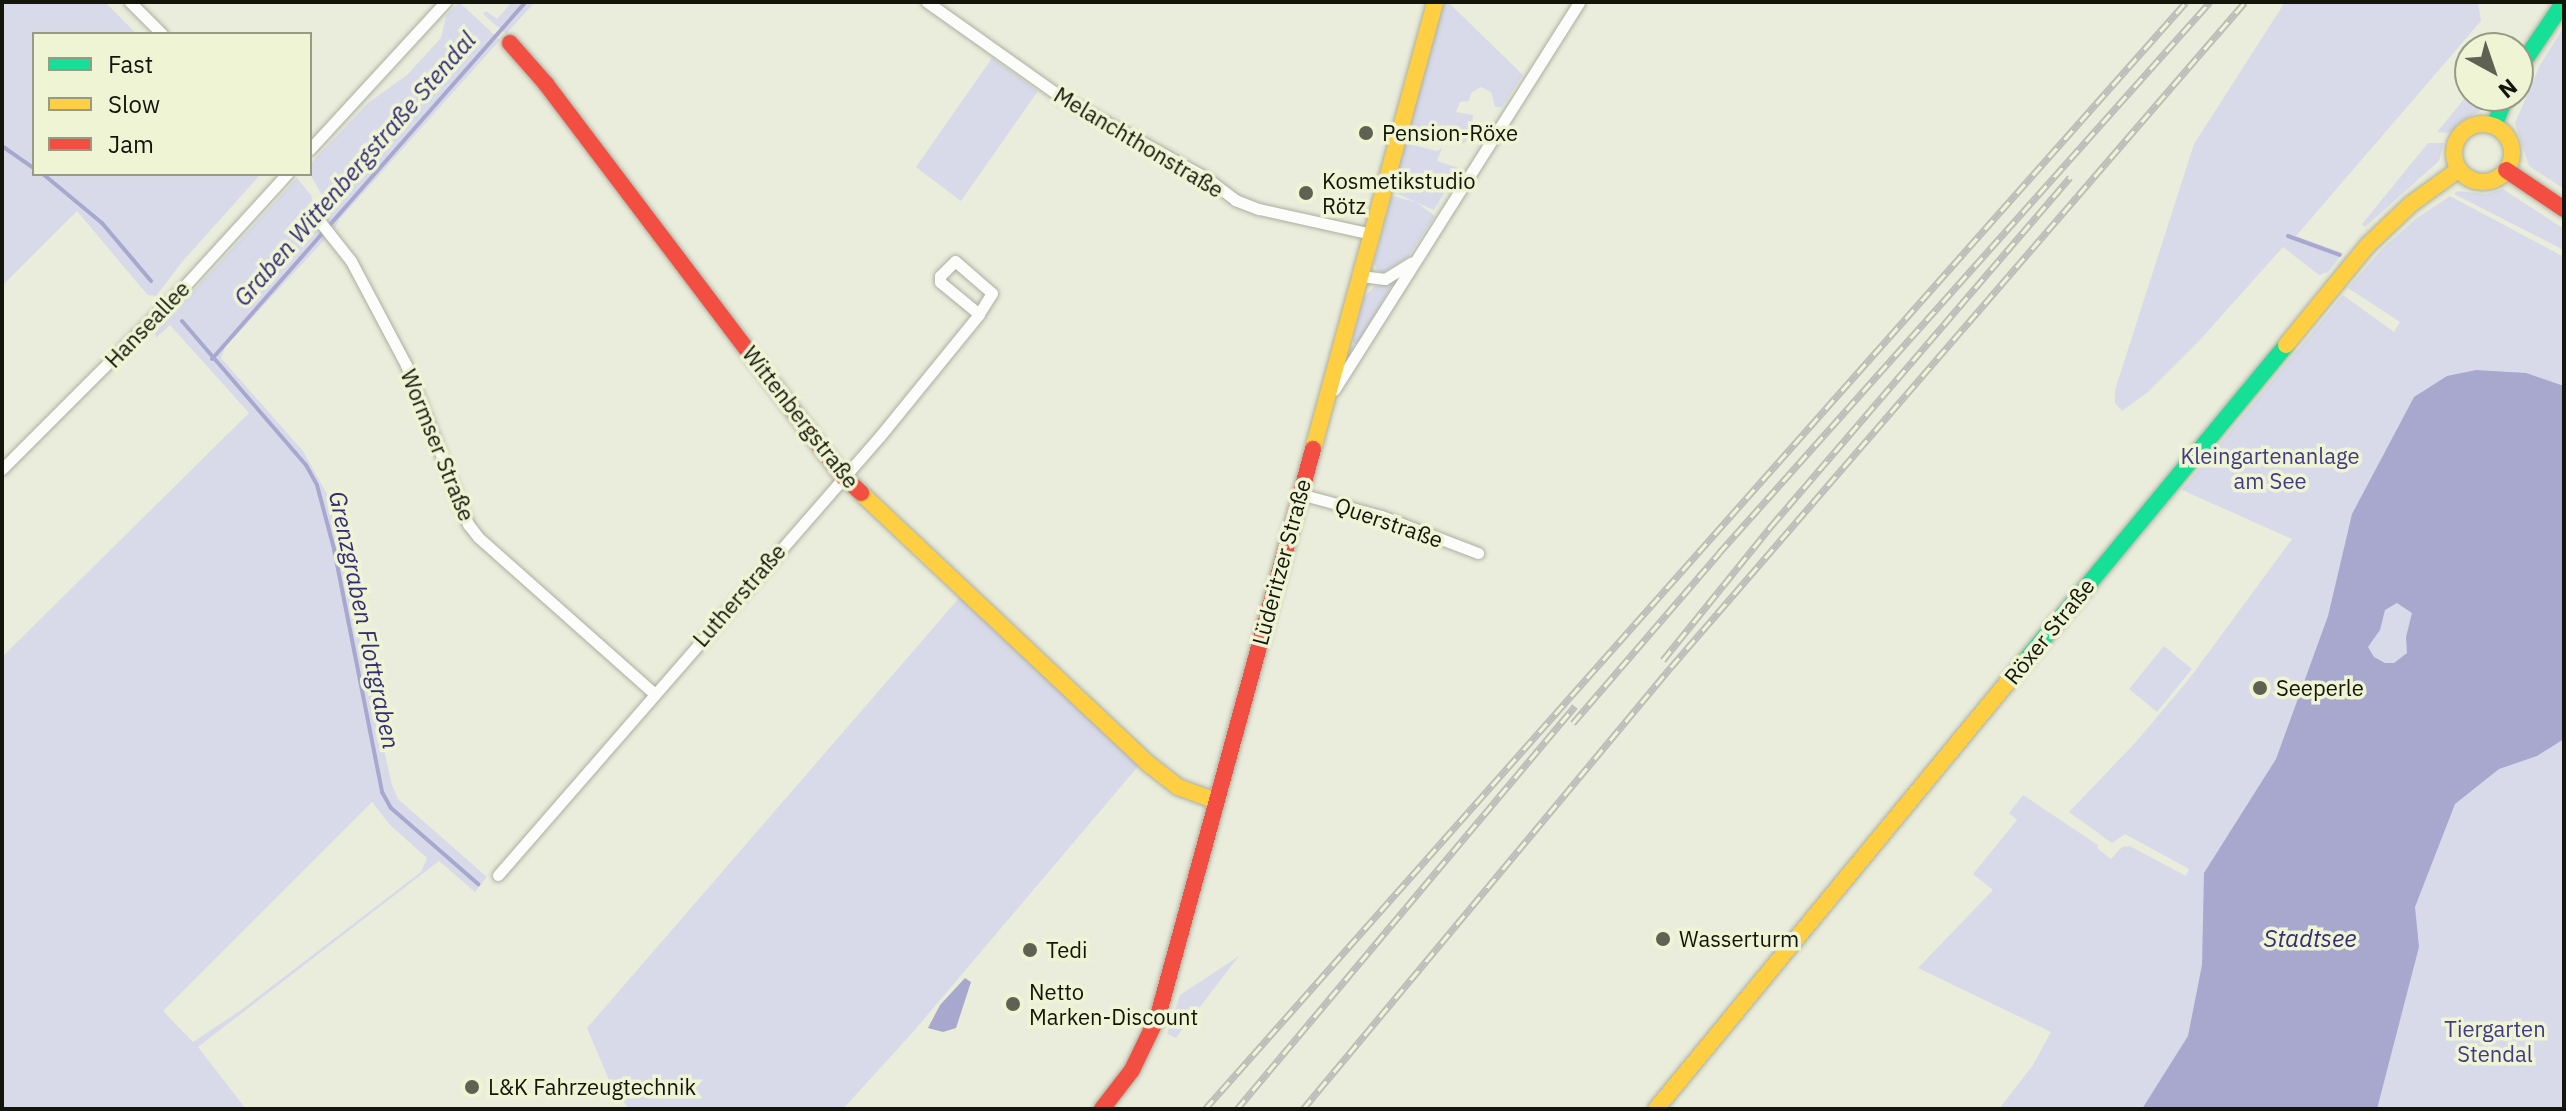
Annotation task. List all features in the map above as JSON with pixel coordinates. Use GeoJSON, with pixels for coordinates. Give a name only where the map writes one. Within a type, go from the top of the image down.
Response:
{"type":"FeatureCollection","features":[{"type":"Feature","properties":{"kind":"street"},"geometry":{"type":"LineString","coordinates":[[130,2],[160,32]]}},
{"type":"Feature","properties":{"kind":"street"},"geometry":{"type":"LineString","coordinates":[[312,147],[445,2]]}},
{"type":"Feature","properties":{"kind":"street","name":"Melanchthonstraße"},"geometry":{"type":"LineString","coordinates":[[927,2],[1061,97],[1205,177],[1235,200],[1259,209],[1372,234]]}},
{"type":"Feature","properties":{"kind":"street","name":"Lüderitzer Straße"},"geometry":{"type":"LineString","coordinates":[[1102,1109],[1132,1070],[1151,1035],[1435,2]]}},
{"type":"Feature","properties":{"kind":"street"},"geometry":{"type":"LineString","coordinates":[[1325,404],[1579,2]]}},
{"type":"Feature","properties":{"kind":"street"},"geometry":{"type":"LineString","coordinates":[[2534,46],[2564,2]]}},
{"type":"Feature","properties":{"kind":"street","name":"Wittenbergstraße"},"geometry":{"type":"LineString","coordinates":[[510,43],[546,84],[843,476],[1150,765],[1178,787],[1216,801]]}},
{"type":"Feature","properties":{"kind":"street"},"geometry":{"type":"LineString","coordinates":[[2494,126],[2500,112]]}},
{"type":"Feature","properties":{"kind":"street"},"geometry":{"type":"LineString","coordinates":[[2472,126],[2494,126],[2511,145],[2511,161],[2493,181],[2482,183],[2471,180],[2458,170],[2454,150],[2460,136],[2472,126]]}},
{"type":"Feature","properties":{"kind":"street","name":"Röxer Straße"},"geometry":{"type":"LineString","coordinates":[[1656,1109],[2367,246],[2411,204],[2458,170]]}},
{"type":"Feature","properties":{"kind":"street"},"geometry":{"type":"LineString","coordinates":[[2506,170],[2564,209]]}},
{"type":"Feature","properties":{"kind":"street","name":"Hanseallee"},"geometry":{"type":"LineString","coordinates":[[2,469],[180,291],[285,176]]}},
{"type":"Feature","properties":{"kind":"street","name":"Wormser Straße"},"geometry":{"type":"LineString","coordinates":[[321,223],[362,281],[406,365],[468,524],[478,537],[654,693]]}},
{"type":"Feature","properties":{"kind":"street"},"geometry":{"type":"LineString","coordinates":[[1361,276],[1385,279],[1420,254]]}},
{"type":"Feature","properties":{"kind":"street"},"geometry":{"type":"LineString","coordinates":[[953,261],[992,293],[992,299],[979,314],[940,282],[940,276],[953,261]]}},
{"type":"Feature","properties":{"kind":"street","name":"Lutherstraße"},"geometry":{"type":"LineString","coordinates":[[498,875],[880,436],[979,314]]}},
{"type":"Feature","properties":{"kind":"street","name":"Querstraße"},"geometry":{"type":"LineString","coordinates":[[1300,494],[1381,516],[1478,553]]}},
{"type":"Feature","properties":{"kind":"green space"},"geometry":{"type":"Polygon","coordinates":[[[2,2],[105,2],[135,32],[32,32],[32,176],[259,176],[182,262],[156,296],[148,295],[77,211],[2,286],[2,2]]]}},
{"type":"Feature","properties":{"kind":"green space"},"geometry":{"type":"Polygon","coordinates":[[[459,2],[500,40],[339,220],[334,230],[324,221],[324,199],[311,176],[312,162],[368,103],[407,75],[441,38],[446,16],[459,2]]]}},
{"type":"Feature","properties":{"kind":"green space"},"geometry":{"type":"Polygon","coordinates":[[[512,2],[535,2],[506,34],[483,14],[486,11],[497,19],[512,2]]]}},
{"type":"Feature","properties":{"kind":"green space"},"geometry":{"type":"Polygon","coordinates":[[[1442,2],[1448,2],[1523,75],[1502,107],[1495,107],[1491,92],[1481,87],[1471,93],[1469,101],[1460,102],[1456,112],[1473,115],[1471,135],[1463,144],[1422,129],[1417,141],[1406,138],[1442,2]]]}},
{"type":"Feature","properties":{"kind":"green space"},"geometry":{"type":"Polygon","coordinates":[[[2285,2],[2478,2],[2481,21],[2472,32],[2454,32],[2454,52],[2296,236],[2343,253],[2328,272],[2319,275],[2283,247],[2199,341],[2148,392],[2122,411],[2115,403],[2115,390],[2194,144],[2285,2]]]}},
{"type":"Feature","properties":{"kind":"green space"},"geometry":{"type":"Polygon","coordinates":[[[2564,27],[2564,189],[2529,166],[2515,123],[2520,112],[2534,112],[2534,79],[2564,27]]]}},
{"type":"Feature","properties":{"kind":"green space"},"geometry":{"type":"Polygon","coordinates":[[[992,58],[1038,91],[961,201],[916,167],[992,58]]]}},
{"type":"Feature","properties":{"kind":"green space"},"geometry":{"type":"Polygon","coordinates":[[[2454,111],[2478,112],[2461,121],[2450,133],[2437,132],[2454,111]]]}},
{"type":"Feature","properties":{"kind":"green space"},"geometry":{"type":"Polygon","coordinates":[[[1405,143],[1437,151],[1442,148],[1437,161],[1459,168],[1434,210],[1393,192],[1405,143]]]}},
{"type":"Feature","properties":{"kind":"green space"},"geometry":{"type":"Polygon","coordinates":[[[2428,143],[2444,143],[2439,161],[2365,227],[2362,224],[2428,143]]]}},
{"type":"Feature","properties":{"kind":"green space"},"geometry":{"type":"Polygon","coordinates":[[[297,178],[311,195],[318,227],[328,236],[226,346],[221,358],[303,451],[327,494],[392,785],[398,799],[487,877],[475,892],[439,861],[198,1047],[246,1109],[2,1109],[2,657],[249,413],[170,325],[156,338],[155,333],[297,178]],[[372,802],[163,1011],[193,1042],[241,1010],[421,872],[427,858],[390,825],[372,802]]]}},
{"type":"Feature","properties":{"kind":"green space"},"geometry":{"type":"Polygon","coordinates":[[[2503,189],[2564,229],[2564,250],[2454,194],[2457,191],[2487,194],[2503,189]]]}},
{"type":"Feature","properties":{"kind":"green space"},"geometry":{"type":"Polygon","coordinates":[[[1392,196],[1416,202],[1435,216],[1408,257],[1383,273],[1377,270],[1374,262],[1392,196]]]}},
{"type":"Feature","properties":{"kind":"green space"},"geometry":{"type":"Polygon","coordinates":[[[2450,196],[2564,257],[2564,1109],[1999,1109],[2033,1065],[2051,1032],[1918,968],[1993,890],[1973,874],[2017,820],[2009,813],[2023,795],[2098,845],[2097,848],[2111,859],[2122,847],[2130,846],[2186,876],[2189,869],[2125,834],[2112,843],[2069,812],[2135,743],[2189,679],[2292,539],[2182,490],[2343,295],[2394,332],[2400,322],[2348,288],[2383,248],[2417,218],[2450,196]]]}},
{"type":"Feature","properties":{"kind":"green space"},"geometry":{"type":"Polygon","coordinates":[[[1394,281],[1358,344],[1355,344],[1352,341],[1364,297],[1374,287],[1394,281]]]}},
{"type":"Feature","properties":{"kind":"green space"},"geometry":{"type":"Polygon","coordinates":[[[960,597],[1140,764],[913,1032],[843,1109],[629,1109],[612,1087],[587,1028],[960,597]]]}},
{"type":"Feature","properties":{"kind":"green space"},"geometry":{"type":"Polygon","coordinates":[[[2164,646],[2192,669],[2157,712],[2129,689],[2164,646]]]}},
{"type":"Feature","properties":{"kind":"green space"},"geometry":{"type":"Polygon","coordinates":[[[1239,956],[1176,1038],[1167,1034],[1180,995],[1239,956]]]}},
{"type":"Feature","properties":{"kind":"water","name":"Stadtsee"},"geometry":{"type":"Polygon","coordinates":[[[2476,370],[2526,373],[2564,386],[2564,739],[2537,756],[2499,769],[2455,804],[2415,907],[2419,947],[2377,1109],[2142,1109],[2188,1036],[2202,965],[2204,873],[2276,759],[2328,616],[2352,514],[2414,397],[2447,376],[2476,370]],[[2397,603],[2385,610],[2380,630],[2368,647],[2374,657],[2385,663],[2394,663],[2407,653],[2406,637],[2412,613],[2397,603]]]}},
{"type":"Feature","properties":{"kind":"water"},"geometry":{"type":"Polygon","coordinates":[[[965,978],[971,982],[956,1028],[943,1032],[928,1028],[940,1005],[965,978]]]}},
{"type":"Feature","properties":{"kind":"waterway","name":"Graben Wittenbergstraße Stendal"},"geometry":{"type":"LineString","coordinates":[[212,359],[526,2]]}},
{"type":"Feature","properties":{"kind":"waterway","name":"Grenzgraben Flottgraben"},"geometry":{"type":"LineString","coordinates":[[2,146],[32,167]]}},
{"type":"Feature","properties":{"kind":"waterway","name":"Grenzgraben Flottgraben"},"geometry":{"type":"LineString","coordinates":[[45,176],[102,223],[151,281]]}},
{"type":"Feature","properties":{"kind":"waterway"},"geometry":{"type":"LineString","coordinates":[[2288,236],[2340,255]]}},
{"type":"Feature","properties":{"kind":"waterway","name":"Grenzgraben Flottgraben"},"geometry":{"type":"LineString","coordinates":[[182,321],[306,465],[317,485],[334,549],[382,792],[391,808],[478,884]]}},
{"type":"Feature","properties":{"kind":"railway"},"geometry":{"type":"LineString","coordinates":[[1205,1109],[2186,2]]}},
{"type":"Feature","properties":{"kind":"railway"},"geometry":{"type":"LineString","coordinates":[[1573,723],[1719,553],[2210,2]]}},
{"type":"Feature","properties":{"kind":"railway"},"geometry":{"type":"LineString","coordinates":[[1303,1109],[1671,667],[2245,2]]}},
{"type":"Feature","properties":{"kind":"railway"},"geometry":{"type":"LineString","coordinates":[[1663,660],[1772,525],[2070,177]]}},
{"type":"Feature","properties":{"kind":"railway"},"geometry":{"type":"LineString","coordinates":[[1237,1109],[1575,706]]}},
{"type":"Feature","properties":{"kind":"traffic: fast"},"geometry":{"type":"LineString","coordinates":[[2534,46],[2564,2]]}},
{"type":"Feature","properties":{"kind":"traffic: fast"},"geometry":{"type":"LineString","coordinates":[[2494,126],[2500,112]]}},
{"type":"Feature","properties":{"kind":"traffic: fast"},"geometry":{"type":"LineString","coordinates":[[2025,661],[2286,345]]}},
{"type":"Feature","properties":{"kind":"traffic: slow"},"geometry":{"type":"LineString","coordinates":[[1313,449],[1435,2]]}},
{"type":"Feature","properties":{"kind":"traffic: slow"},"geometry":{"type":"LineString","coordinates":[[2483,124],[2504,132],[2512,153],[2504,174],[2483,182],[2462,174],[2454,153],[2462,132],[2483,124]]}},
{"type":"Feature","properties":{"kind":"traffic: slow"},"geometry":{"type":"LineString","coordinates":[[2286,345],[2367,246],[2411,204],[2458,170]]}},
{"type":"Feature","properties":{"kind":"traffic: slow"},"geometry":{"type":"LineString","coordinates":[[861,493],[1150,765],[1178,787],[1216,801]]}},
{"type":"Feature","properties":{"kind":"traffic: slow"},"geometry":{"type":"LineString","coordinates":[[1656,1109],[2025,661]]}},
{"type":"Feature","properties":{"kind":"traffic: jam"},"geometry":{"type":"LineString","coordinates":[[510,43],[546,84],[843,476],[861,493]]}},
{"type":"Feature","properties":{"kind":"traffic: jam"},"geometry":{"type":"LineString","coordinates":[[2506,170],[2564,209]]}},
{"type":"Feature","properties":{"kind":"traffic: jam"},"geometry":{"type":"LineString","coordinates":[[1102,1109],[1132,1070],[1158,1016],[1313,449]]}},
{"type":"Feature","properties":{"kind":"place","name":"Pension-Röxe"},"geometry":{"type":"Point","coordinates":[1366,133]}},
{"type":"Feature","properties":{"kind":"place","name":"Kosmetikstudio Rötz"},"geometry":{"type":"Point","coordinates":[1306,193]}},
{"type":"Feature","properties":{"kind":"place","name":"Seeperle"},"geometry":{"type":"Point","coordinates":[2260,688]}},
{"type":"Feature","properties":{"kind":"place","name":"Wasserturm"},"geometry":{"type":"Point","coordinates":[1663,939]}},
{"type":"Feature","properties":{"kind":"place","name":"Tedi"},"geometry":{"type":"Point","coordinates":[1030,950]}},
{"type":"Feature","properties":{"kind":"place","name":"Netto Marken-Discount"},"geometry":{"type":"Point","coordinates":[1013,1004]}},
{"type":"Feature","properties":{"kind":"place","name":"L&K Fahrzeugtechnik"},"geometry":{"type":"Point","coordinates":[472,1087]}},
{"type":"Feature","properties":{"kind":"park label","name":"Kleingartenanlage am See"},"geometry":{"type":"Point","coordinates":[2270,468]}},
{"type":"Feature","properties":{"kind":"park label","name":"Tiergarten Stendal"},"geometry":{"type":"Point","coordinates":[2495,1040]}}]}
